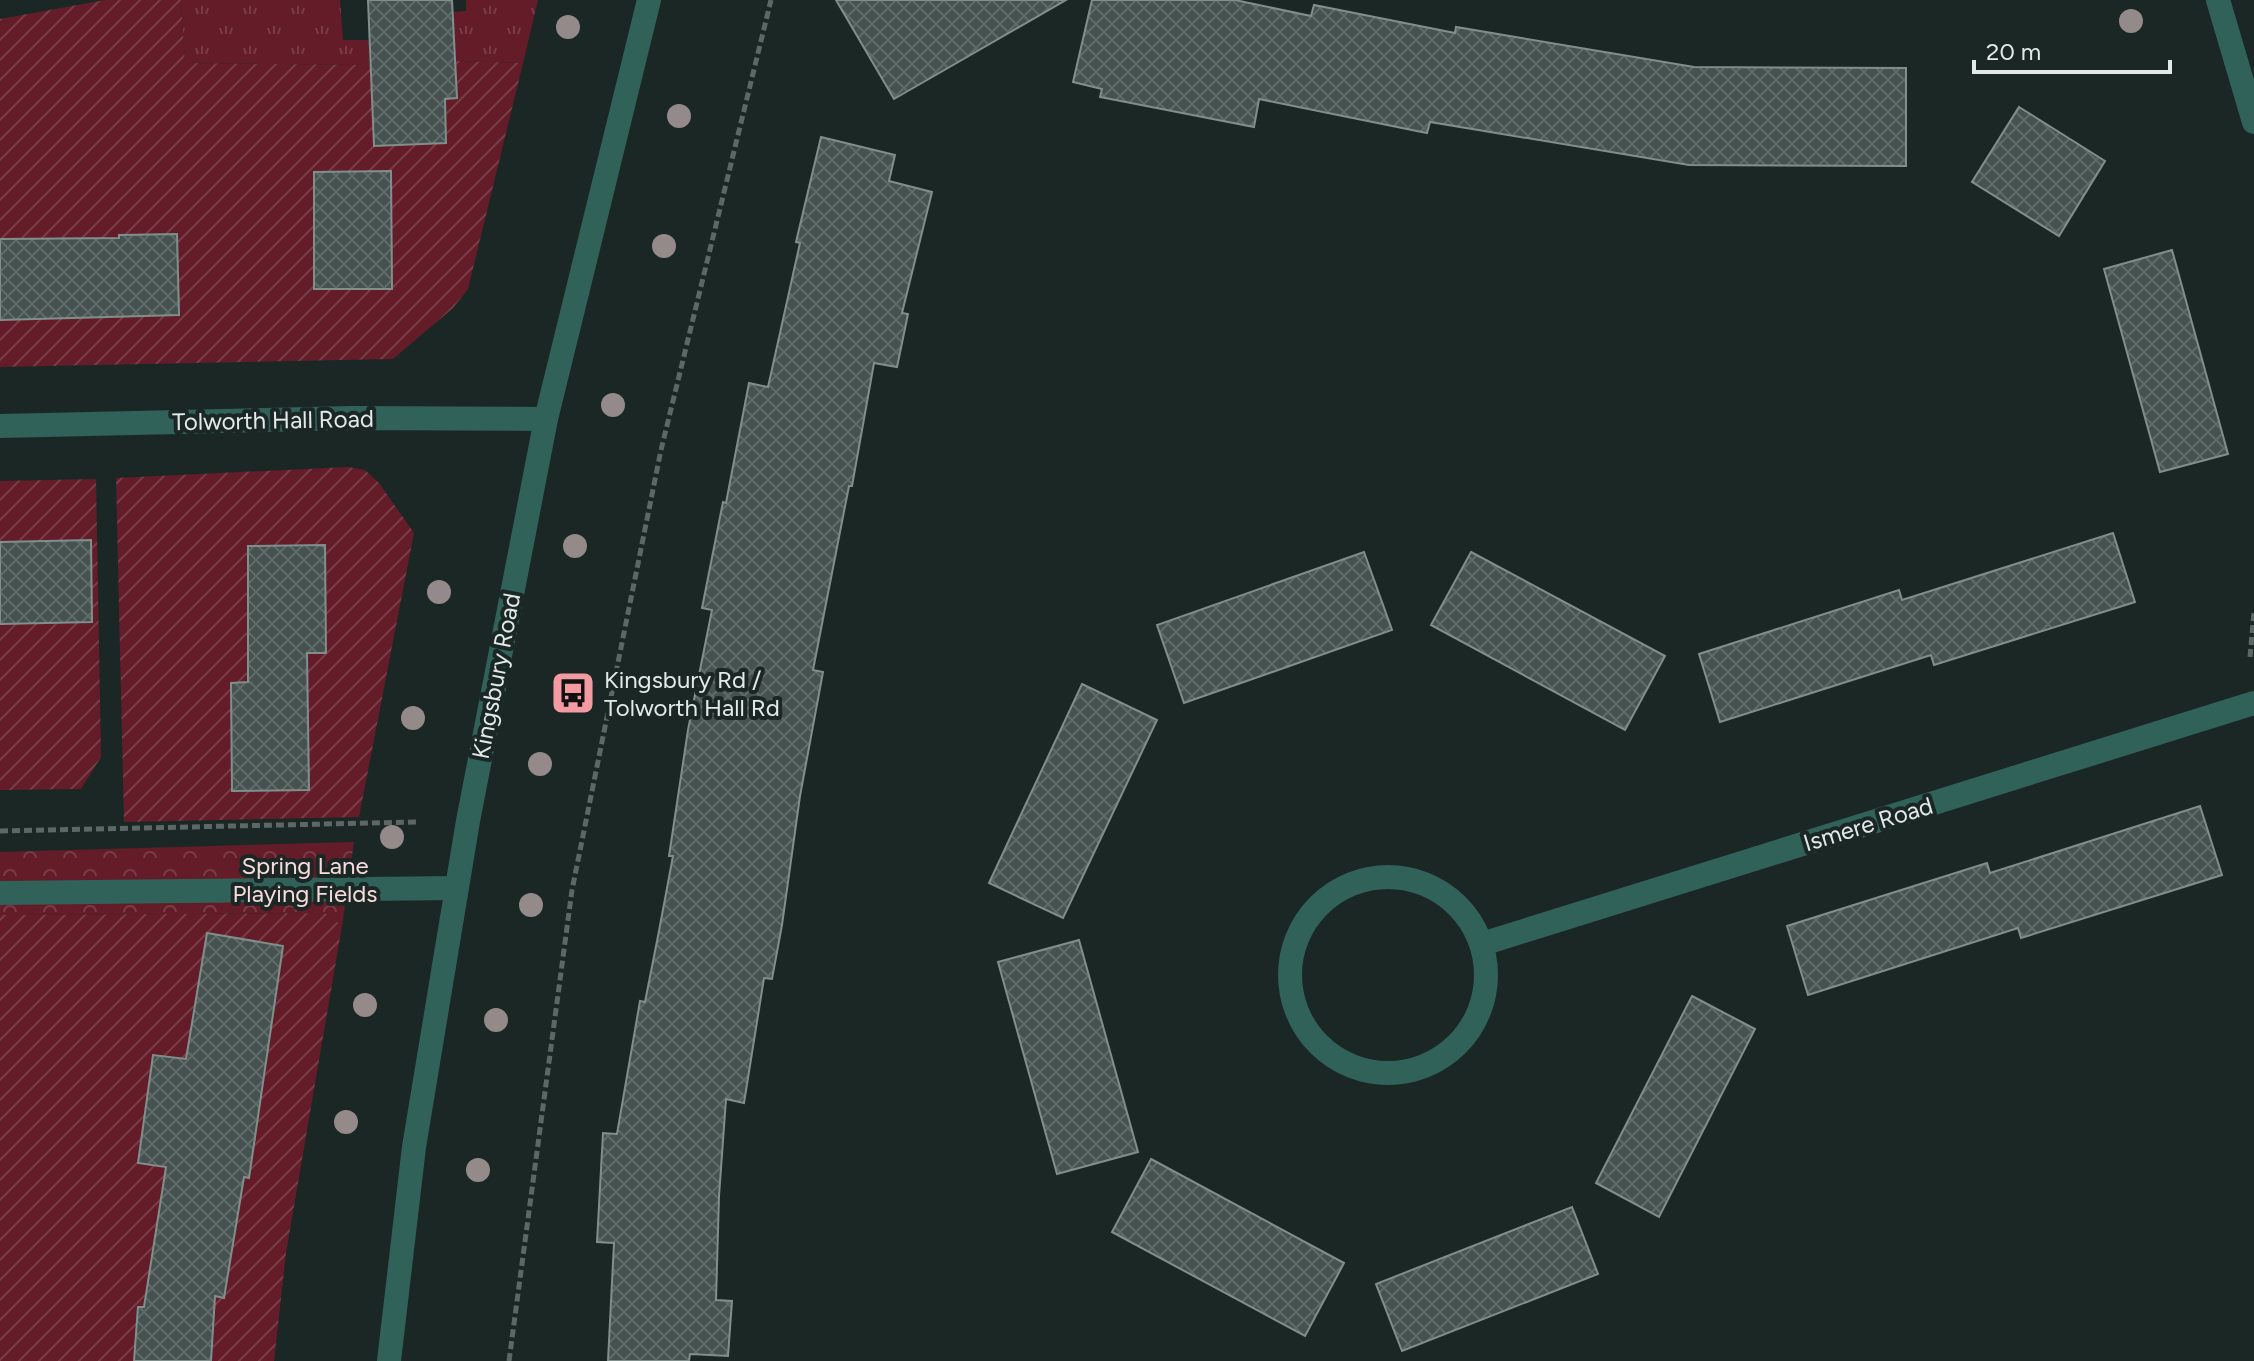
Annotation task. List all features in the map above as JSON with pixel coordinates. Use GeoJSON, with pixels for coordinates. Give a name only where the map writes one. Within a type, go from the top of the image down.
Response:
{"type":"FeatureCollection","features":[{"type":"Feature","properties":{"kind":"street","name":"Kingsbury Road"},"geometry":{"type":"LineString","coordinates":[[389,1361],[414,1147],[455,888],[546,419],[649,0]]}},
{"type":"Feature","properties":{"kind":"street"},"geometry":{"type":"LineString","coordinates":[[2218,0],[2254,122]]}},
{"type":"Feature","properties":{"kind":"street","name":"Tolworth Hall Road"},"geometry":{"type":"LineString","coordinates":[[0,426],[351,418],[546,419]]}},
{"type":"Feature","properties":{"kind":"street","name":"Ismere Road"},"geometry":{"type":"LineString","coordinates":[[1482,944],[2254,703]]}},
{"type":"Feature","properties":{"kind":"street"},"geometry":{"type":"LineString","coordinates":[[1392,876],[1431,885],[1462,910],[1482,944],[1487,970],[1476,1020],[1452,1051],[1418,1069],[1379,1074],[1342,1062],[1312,1037],[1294,1003],[1291,963],[1303,925],[1320,904],[1353,883],[1392,876]]}},
{"type":"Feature","properties":{"kind":"street"},"geometry":{"type":"LineString","coordinates":[[0,893],[455,888]]}},
{"type":"Feature","properties":{"kind":"path"},"geometry":{"type":"LineString","coordinates":[[509,1361],[572,890],[661,450],[771,0]]}},
{"type":"Feature","properties":{"kind":"path"},"geometry":{"type":"LineString","coordinates":[[2250,661],[2248,650],[2254,612]]}},
{"type":"Feature","properties":{"kind":"path"},"geometry":{"type":"LineString","coordinates":[[0,831],[468,821]]}},
{"type":"Feature","properties":{"kind":"green space"},"geometry":{"type":"Polygon","coordinates":[[[105,0],[181,0],[185,63],[523,63],[468,289],[453,308],[393,359],[0,367],[0,19],[105,0]]]}},
{"type":"Feature","properties":{"kind":"green space"},"geometry":{"type":"Polygon","coordinates":[[[181,0],[340,0],[343,40],[369,40],[369,65],[185,63],[181,0]]]}},
{"type":"Feature","properties":{"kind":"green space"},"geometry":{"type":"Polygon","coordinates":[[[466,0],[538,0],[523,63],[455,61],[453,12],[466,11],[466,0]]]}},
{"type":"Feature","properties":{"kind":"green space"},"geometry":{"type":"Polygon","coordinates":[[[348,467],[365,470],[379,483],[414,533],[359,817],[124,822],[116,478],[348,467]]]}},
{"type":"Feature","properties":{"kind":"green space"},"geometry":{"type":"Polygon","coordinates":[[[96,479],[101,757],[81,789],[0,790],[0,481],[96,479]]]}},
{"type":"Feature","properties":{"kind":"green space","name":"Spring Lane Playing Fields"},"geometry":{"type":"Polygon","coordinates":[[[354,842],[342,926],[325,913],[0,915],[0,852],[354,842]]]}},
{"type":"Feature","properties":{"kind":"green space"},"geometry":{"type":"Polygon","coordinates":[[[325,913],[342,926],[286,1253],[274,1361],[0,1361],[0,915],[325,913]]]}},
{"type":"Feature","properties":{"kind":"building"},"geometry":{"type":"Polygon","coordinates":[[[368,0],[452,0],[457,98],[445,99],[446,143],[374,146],[368,0]]]}},
{"type":"Feature","properties":{"kind":"building"},"geometry":{"type":"Polygon","coordinates":[[[836,0],[1066,0],[894,99],[836,0]]]}},
{"type":"Feature","properties":{"kind":"building"},"geometry":{"type":"Polygon","coordinates":[[[1092,0],[1235,0],[1311,16],[1314,5],[1455,33],[1456,27],[1694,67],[1906,68],[1906,166],[1689,165],[1430,122],[1427,133],[1259,99],[1254,127],[1100,97],[1102,89],[1073,82],[1092,0]]]}},
{"type":"Feature","properties":{"kind":"building"},"geometry":{"type":"Polygon","coordinates":[[[2019,107],[2105,161],[2059,236],[1972,182],[2019,107]]]}},
{"type":"Feature","properties":{"kind":"building"},"geometry":{"type":"Polygon","coordinates":[[[821,137],[895,155],[889,181],[932,192],[902,313],[908,314],[897,367],[874,363],[813,670],[823,672],[772,979],[764,978],[744,1103],[726,1099],[716,1300],[732,1301],[728,1356],[690,1354],[689,1361],[608,1361],[614,1243],[597,1242],[603,1133],[617,1134],[640,1001],[645,1002],[659,931],[673,856],[669,856],[688,730],[712,610],[702,608],[749,383],[768,387],[800,243],[796,242],[821,137]]]}},
{"type":"Feature","properties":{"kind":"building"},"geometry":{"type":"Polygon","coordinates":[[[391,171],[392,289],[314,289],[314,172],[391,171]]]}},
{"type":"Feature","properties":{"kind":"building"},"geometry":{"type":"Polygon","coordinates":[[[177,234],[179,315],[0,320],[0,239],[177,234]]]}},
{"type":"Feature","properties":{"kind":"building"},"geometry":{"type":"Polygon","coordinates":[[[2172,250],[2228,454],[2160,472],[2104,269],[2172,250]]]}},
{"type":"Feature","properties":{"kind":"building"},"geometry":{"type":"Polygon","coordinates":[[[2113,533],[2135,602],[1934,665],[1931,655],[1720,722],[1699,654],[1899,590],[1902,600],[2113,533]]]}},
{"type":"Feature","properties":{"kind":"building"},"geometry":{"type":"Polygon","coordinates":[[[91,540],[92,622],[0,624],[0,542],[91,540]]]}},
{"type":"Feature","properties":{"kind":"building"},"geometry":{"type":"Polygon","coordinates":[[[325,545],[326,653],[307,653],[309,790],[232,791],[231,683],[248,682],[248,546],[325,545]]]}},
{"type":"Feature","properties":{"kind":"building"},"geometry":{"type":"Polygon","coordinates":[[[1364,552],[1392,630],[1184,703],[1157,625],[1364,552]]]}},
{"type":"Feature","properties":{"kind":"building"},"geometry":{"type":"Polygon","coordinates":[[[1471,552],[1665,656],[1625,730],[1431,625],[1471,552]]]}},
{"type":"Feature","properties":{"kind":"building"},"geometry":{"type":"Polygon","coordinates":[[[1082,684],[1157,720],[1063,918],[989,883],[1082,684]]]}},
{"type":"Feature","properties":{"kind":"building"},"geometry":{"type":"Polygon","coordinates":[[[2200,806],[2222,875],[2021,938],[2018,928],[1808,995],[1787,926],[1987,863],[1990,873],[2200,806]]]}},
{"type":"Feature","properties":{"kind":"building"},"geometry":{"type":"Polygon","coordinates":[[[207,933],[283,946],[249,1178],[244,1177],[224,1298],[215,1296],[211,1361],[134,1361],[138,1307],[144,1307],[166,1167],[138,1163],[153,1055],[186,1059],[207,933]]]}},
{"type":"Feature","properties":{"kind":"building"},"geometry":{"type":"Polygon","coordinates":[[[1079,940],[1138,1152],[1057,1174],[998,962],[1079,940]]]}},
{"type":"Feature","properties":{"kind":"building"},"geometry":{"type":"Polygon","coordinates":[[[1692,996],[1755,1029],[1659,1217],[1596,1183],[1692,996]]]}},
{"type":"Feature","properties":{"kind":"building"},"geometry":{"type":"Polygon","coordinates":[[[1151,1159],[1344,1263],[1305,1336],[1112,1232],[1151,1159]]]}},
{"type":"Feature","properties":{"kind":"building"},"geometry":{"type":"Polygon","coordinates":[[[1572,1207],[1598,1274],[1402,1351],[1376,1284],[1572,1207]]]}},
{"type":"Feature","properties":{"kind":"place","name":"Kingsbury Rd / Tolworth Hall Rd"},"geometry":{"type":"Point","coordinates":[573,693]}}]}
